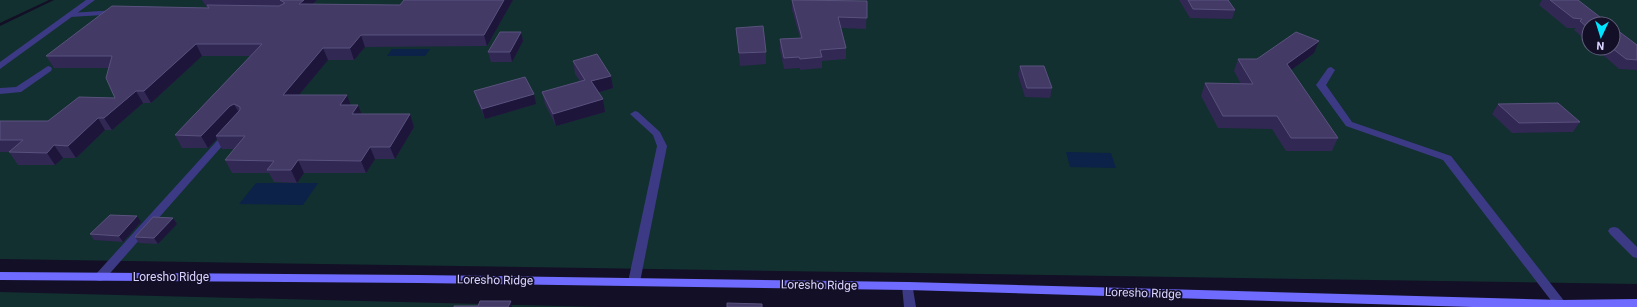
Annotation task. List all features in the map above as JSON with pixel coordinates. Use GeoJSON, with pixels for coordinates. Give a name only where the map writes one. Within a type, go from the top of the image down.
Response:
{"type":"FeatureCollection","features":[{"type":"Feature","properties":{"kind":"main road","name":"Loresho Ridge"},"geometry":{"type":"LineString","coordinates":[[0,276],[908,286],[1561,305],[1637,304]]}},
{"type":"Feature","properties":{"kind":"street"},"geometry":{"type":"LineString","coordinates":[[0,66],[91,0]]}},
{"type":"Feature","properties":{"kind":"street"},"geometry":{"type":"LineString","coordinates":[[70,14],[127,12]]}},
{"type":"Feature","properties":{"kind":"street"},"geometry":{"type":"LineString","coordinates":[[0,91],[18,90],[48,69]]}},
{"type":"Feature","properties":{"kind":"street"},"geometry":{"type":"LineString","coordinates":[[1330,70],[1321,85],[1349,124],[1447,158],[1561,305]]}},
{"type":"Feature","properties":{"kind":"street"},"geometry":{"type":"LineString","coordinates":[[634,282],[662,146],[657,134],[635,114]]}},
{"type":"Feature","properties":{"kind":"street"},"geometry":{"type":"LineString","coordinates":[[100,277],[235,126]]}},
{"type":"Feature","properties":{"kind":"street"},"geometry":{"type":"LineString","coordinates":[[1614,231],[1637,254]]}},
{"type":"Feature","properties":{"kind":"street"},"geometry":{"type":"LineString","coordinates":[[908,286],[910,307]]}},
{"type":"Feature","properties":{"kind":"green space"},"geometry":{"type":"Polygon","coordinates":[[[0,0],[49,0],[0,23],[0,0]]]}},
{"type":"Feature","properties":{"kind":"green space"},"geometry":{"type":"Polygon","coordinates":[[[54,0],[1637,0],[1637,284],[0,259],[0,26],[54,0]]]}},
{"type":"Feature","properties":{"kind":"green space"},"geometry":{"type":"Polygon","coordinates":[[[0,292],[602,307],[0,307],[0,292]]]}},
{"type":"Feature","properties":{"kind":"water"},"geometry":{"type":"Polygon","coordinates":[[[392,49],[430,49],[425,56],[387,56],[392,49]]]}},
{"type":"Feature","properties":{"kind":"water"},"geometry":{"type":"Polygon","coordinates":[[[1066,152],[1111,153],[1116,168],[1070,167],[1066,152]]]}},
{"type":"Feature","properties":{"kind":"water"},"geometry":{"type":"Polygon","coordinates":[[[256,183],[318,183],[303,205],[239,204],[256,183]]]}},
{"type":"Feature","properties":{"kind":"building"},"geometry":{"type":"Polygon","coordinates":[[[280,0],[304,0],[299,4],[400,5],[404,0],[504,0],[484,35],[361,35],[350,48],[323,48],[283,95],[347,95],[340,105],[358,105],[352,114],[410,114],[390,147],[370,147],[361,161],[298,160],[291,170],[267,170],[274,161],[225,160],[245,136],[216,136],[240,110],[240,107],[234,104],[230,106],[201,136],[175,135],[262,44],[196,44],[144,91],[136,91],[104,118],[98,118],[68,146],[54,145],[47,153],[9,152],[23,140],[0,140],[0,121],[48,121],[79,97],[115,98],[106,78],[112,56],[46,56],[112,6],[209,8],[207,5],[279,6],[285,3],[280,0]]]}},
{"type":"Feature","properties":{"kind":"building"},"geometry":{"type":"Polygon","coordinates":[[[792,0],[867,1],[867,18],[838,17],[846,48],[820,50],[822,57],[800,59],[799,57],[784,58],[780,39],[802,38],[792,0]]]}},
{"type":"Feature","properties":{"kind":"building"},"geometry":{"type":"Polygon","coordinates":[[[1188,0],[1228,0],[1235,10],[1193,9],[1188,0]]]}},
{"type":"Feature","properties":{"kind":"building"},"geometry":{"type":"Polygon","coordinates":[[[1550,0],[1578,0],[1599,16],[1581,16],[1581,19],[1573,18],[1550,0]]]}},
{"type":"Feature","properties":{"kind":"building"},"geometry":{"type":"Polygon","coordinates":[[[763,26],[766,52],[739,53],[736,28],[763,26]]]}},
{"type":"Feature","properties":{"kind":"building"},"geometry":{"type":"Polygon","coordinates":[[[500,32],[521,32],[510,52],[488,52],[500,32]]]}},
{"type":"Feature","properties":{"kind":"building"},"geometry":{"type":"Polygon","coordinates":[[[1296,32],[1319,41],[1287,64],[1338,138],[1291,138],[1277,116],[1223,116],[1205,83],[1253,84],[1238,59],[1257,59],[1296,32]]]}},
{"type":"Feature","properties":{"kind":"building"},"geometry":{"type":"Polygon","coordinates":[[[1621,33],[1637,45],[1637,60],[1626,59],[1621,55],[1621,33]]]}},
{"type":"Feature","properties":{"kind":"building"},"geometry":{"type":"Polygon","coordinates":[[[597,54],[611,76],[591,81],[603,99],[553,114],[542,92],[585,80],[573,61],[597,54]]]}},
{"type":"Feature","properties":{"kind":"building"},"geometry":{"type":"Polygon","coordinates":[[[1020,66],[1044,66],[1052,88],[1027,88],[1020,66]]]}},
{"type":"Feature","properties":{"kind":"building"},"geometry":{"type":"Polygon","coordinates":[[[525,77],[534,94],[482,109],[474,91],[525,77]]]}},
{"type":"Feature","properties":{"kind":"building"},"geometry":{"type":"Polygon","coordinates":[[[1558,103],[1580,122],[1519,123],[1498,104],[1558,103]]]}},
{"type":"Feature","properties":{"kind":"building"},"geometry":{"type":"Polygon","coordinates":[[[110,215],[137,216],[119,236],[90,234],[110,215]]]}},
{"type":"Feature","properties":{"kind":"building"},"geometry":{"type":"Polygon","coordinates":[[[153,217],[173,218],[154,238],[135,237],[153,217]]]}},
{"type":"Feature","properties":{"kind":"building"},"geometry":{"type":"Polygon","coordinates":[[[480,301],[511,301],[508,307],[454,307],[478,306],[480,301]]]}},
{"type":"Feature","properties":{"kind":"building"},"geometry":{"type":"Polygon","coordinates":[[[727,303],[762,304],[762,307],[727,307],[727,303]]]}}]}
